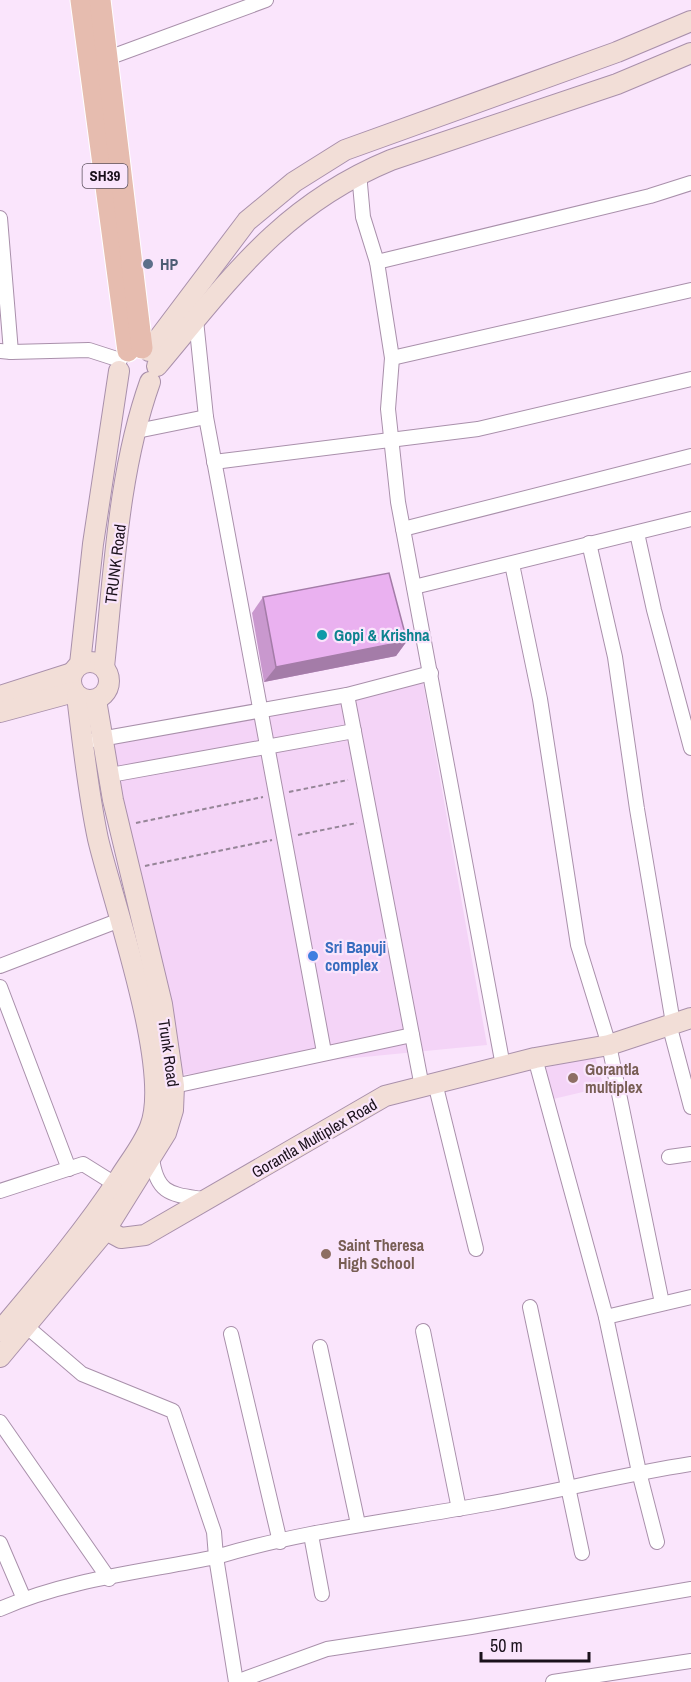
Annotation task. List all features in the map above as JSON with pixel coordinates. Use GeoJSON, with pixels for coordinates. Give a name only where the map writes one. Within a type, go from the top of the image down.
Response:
{"type":"FeatureCollection","features":[{"type":"Feature","properties":{"kind":"main road","name":"SH39"},"geometry":{"type":"LineString","coordinates":[[81,0],[138,362]]}},
{"type":"Feature","properties":{"kind":"main road","name":"SH39"},"geometry":{"type":"LineString","coordinates":[[100,0],[108,58],[138,362]]}},
{"type":"Feature","properties":{"kind":"main road"},"geometry":{"type":"LineString","coordinates":[[138,362],[247,221],[294,182],[345,150],[617,52],[691,21]]}},
{"type":"Feature","properties":{"kind":"main road"},"geometry":{"type":"LineString","coordinates":[[138,362],[196,320],[250,256],[280,228],[358,173],[617,84],[691,53]]}},
{"type":"Feature","properties":{"kind":"main road","name":"TRUNK Road"},"geometry":{"type":"LineString","coordinates":[[104,667],[116,549],[136,430],[138,362]]}},
{"type":"Feature","properties":{"kind":"main road","name":"Trunk Road"},"geometry":{"type":"LineString","coordinates":[[0,1331],[97,1226],[115,1184],[150,1126],[155,1106],[150,1045],[98,839],[76,681],[93,544],[138,362]]}},
{"type":"Feature","properties":{"kind":"main road"},"geometry":{"type":"LineString","coordinates":[[0,712],[76,681],[97,662],[110,676],[110,686],[105,695],[96,700],[86,701],[76,681]]}},
{"type":"Feature","properties":{"kind":"main road"},"geometry":{"type":"LineString","coordinates":[[0,696],[76,681]]}},
{"type":"Feature","properties":{"kind":"main road","name":"Trunk Road"},"geometry":{"type":"LineString","coordinates":[[0,1357],[26,1326],[97,1226],[152,1158],[166,1133],[173,1110],[174,1086],[162,1004],[113,800],[96,700]]}},
{"type":"Feature","properties":{"kind":"main road","name":"Gorantla Multiplex Road"},"geometry":{"type":"LineString","coordinates":[[97,1226],[121,1238],[138,1237],[208,1200],[385,1096],[535,1058],[609,1046],[678,1022]]}},
{"type":"Feature","properties":{"kind":"street"},"geometry":{"type":"LineString","coordinates":[[108,58],[266,0]]}},
{"type":"Feature","properties":{"kind":"street"},"geometry":{"type":"LineString","coordinates":[[358,173],[363,217],[377,262],[392,358],[388,409],[403,528],[503,1066]]}},
{"type":"Feature","properties":{"kind":"street"},"geometry":{"type":"LineString","coordinates":[[377,262],[650,196],[691,183]]}},
{"type":"Feature","properties":{"kind":"street"},"geometry":{"type":"LineString","coordinates":[[0,218],[5,352],[89,350],[138,362]]}},
{"type":"Feature","properties":{"kind":"street"},"geometry":{"type":"LineString","coordinates":[[392,358],[691,290]]}},
{"type":"Feature","properties":{"kind":"street"},"geometry":{"type":"LineString","coordinates":[[196,320],[206,417],[262,708],[324,1052]]}},
{"type":"Feature","properties":{"kind":"street"},"geometry":{"type":"LineString","coordinates":[[214,462],[478,429],[691,379]]}},
{"type":"Feature","properties":{"kind":"street"},"geometry":{"type":"LineString","coordinates":[[136,430],[206,417]]}},
{"type":"Feature","properties":{"kind":"street"},"geometry":{"type":"LineString","coordinates":[[403,528],[691,456]]}},
{"type":"Feature","properties":{"kind":"street"},"geometry":{"type":"LineString","coordinates":[[414,587],[691,519]]}},
{"type":"Feature","properties":{"kind":"street"},"geometry":{"type":"LineString","coordinates":[[637,533],[654,610],[691,748]]}},
{"type":"Feature","properties":{"kind":"street"},"geometry":{"type":"LineString","coordinates":[[589,543],[615,657],[637,809],[678,1022],[691,1107]]}},
{"type":"Feature","properties":{"kind":"street"},"geometry":{"type":"LineString","coordinates":[[512,564],[540,699],[578,945],[609,1046],[662,1303]]}},
{"type":"Feature","properties":{"kind":"street"},"geometry":{"type":"LineString","coordinates":[[83,742],[347,694],[431,673]]}},
{"type":"Feature","properties":{"kind":"street"},"geometry":{"type":"LineString","coordinates":[[347,694],[412,1035],[429,1085],[476,1249]]}},
{"type":"Feature","properties":{"kind":"street"},"geometry":{"type":"LineString","coordinates":[[116,774],[354,731]]}},
{"type":"Feature","properties":{"kind":"street"},"geometry":{"type":"LineString","coordinates":[[0,966],[120,920]]}},
{"type":"Feature","properties":{"kind":"street"},"geometry":{"type":"LineString","coordinates":[[0,987],[69,1169]]}},
{"type":"Feature","properties":{"kind":"street"},"geometry":{"type":"LineString","coordinates":[[174,1086],[324,1052],[412,1035]]}},
{"type":"Feature","properties":{"kind":"street"},"geometry":{"type":"LineString","coordinates":[[535,1058],[606,1317],[639,1472],[657,1542]]}},
{"type":"Feature","properties":{"kind":"street"},"geometry":{"type":"LineString","coordinates":[[669,1157],[691,1154]]}},
{"type":"Feature","properties":{"kind":"street"},"geometry":{"type":"LineString","coordinates":[[152,1158],[155,1179],[164,1190],[208,1200]]}},
{"type":"Feature","properties":{"kind":"street"},"geometry":{"type":"LineString","coordinates":[[0,1191],[83,1164],[115,1184]]}},
{"type":"Feature","properties":{"kind":"street"},"geometry":{"type":"LineString","coordinates":[[606,1317],[691,1297]]}},
{"type":"Feature","properties":{"kind":"street"},"geometry":{"type":"LineString","coordinates":[[530,1307],[582,1553]]}},
{"type":"Feature","properties":{"kind":"street"},"geometry":{"type":"LineString","coordinates":[[26,1326],[82,1374],[173,1411],[214,1532],[236,1682],[327,1649],[691,1589]]}},
{"type":"Feature","properties":{"kind":"street"},"geometry":{"type":"LineString","coordinates":[[423,1331],[459,1509]]}},
{"type":"Feature","properties":{"kind":"street"},"geometry":{"type":"LineString","coordinates":[[231,1334],[280,1542]]}},
{"type":"Feature","properties":{"kind":"street"},"geometry":{"type":"LineString","coordinates":[[320,1347],[358,1524]]}},
{"type":"Feature","properties":{"kind":"street"},"geometry":{"type":"LineString","coordinates":[[0,1422],[109,1579]]}},
{"type":"Feature","properties":{"kind":"street"},"geometry":{"type":"LineString","coordinates":[[0,1610],[24,1599],[87,1580],[109,1579],[216,1557],[358,1524],[569,1490],[639,1472],[691,1464]]}},
{"type":"Feature","properties":{"kind":"street"},"geometry":{"type":"LineString","coordinates":[[311,1535],[322,1594]]}},
{"type":"Feature","properties":{"kind":"street"},"geometry":{"type":"LineString","coordinates":[[0,1543],[24,1599]]}},
{"type":"Feature","properties":{"kind":"street"},"geometry":{"type":"LineString","coordinates":[[561,1681],[691,1661]]}},
{"type":"Feature","properties":{"kind":"path"},"geometry":{"type":"LineString","coordinates":[[127,825],[363,777]]}},
{"type":"Feature","properties":{"kind":"path"},"geometry":{"type":"LineString","coordinates":[[289,837],[371,820]]}},
{"type":"Feature","properties":{"kind":"path"},"geometry":{"type":"LineString","coordinates":[[136,868],[277,839]]}},
{"type":"Feature","properties":{"kind":"shaded area","name":"Sri Bapuji complex"},"geometry":{"type":"Polygon","coordinates":[[[423,682],[487,1045],[179,1075],[110,745],[251,719],[423,682]]]}},
{"type":"Feature","properties":{"kind":"shaded area","name":"Gorantla multiplex"},"geometry":{"type":"Polygon","coordinates":[[[595,1057],[604,1087],[549,1100],[543,1068],[595,1057]]]}},
{"type":"Feature","properties":{"kind":"building","name":"Gopi & Krishna"},"geometry":{"type":"Polygon","coordinates":[[[389,573],[407,641],[276,667],[263,597],[389,573]]]}},
{"type":"Feature","properties":{"kind":"place","name":"HP"},"geometry":{"type":"Point","coordinates":[148,264]}},
{"type":"Feature","properties":{"kind":"place","name":"Gopi & Krishna"},"geometry":{"type":"Point","coordinates":[322,635]}},
{"type":"Feature","properties":{"kind":"place","name":"Sri Bapuji complex"},"geometry":{"type":"Point","coordinates":[313,956]}},
{"type":"Feature","properties":{"kind":"place","name":"Gorantla multiplex"},"geometry":{"type":"Point","coordinates":[573,1078]}},
{"type":"Feature","properties":{"kind":"place","name":"Saint Theresa High School"},"geometry":{"type":"Point","coordinates":[326,1254]}}]}
